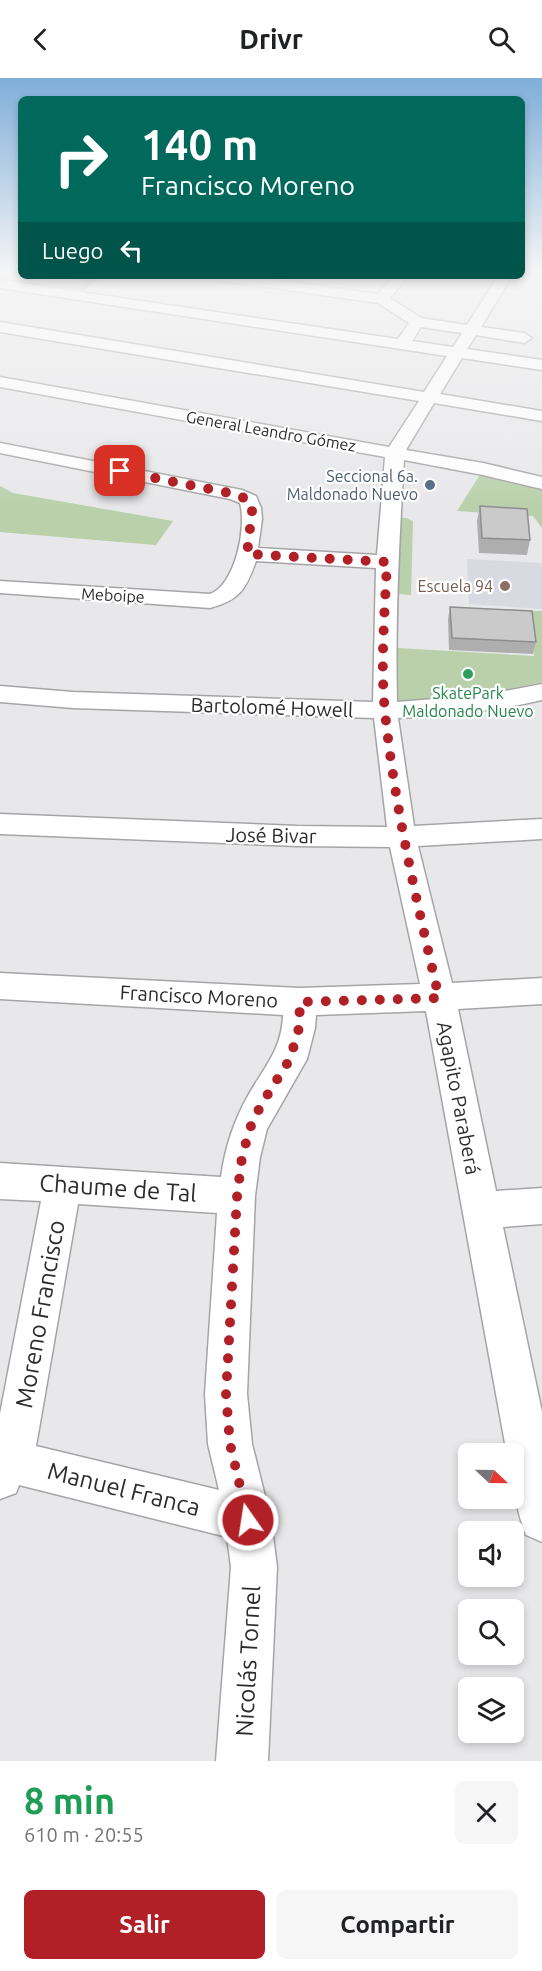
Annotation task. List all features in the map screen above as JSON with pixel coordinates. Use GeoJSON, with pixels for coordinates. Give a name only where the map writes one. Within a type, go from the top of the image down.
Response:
{"type":"FeatureCollection","features":[{"type":"Feature","properties":{"kind":"street"},"geometry":{"type":"LineString","coordinates":[[150,352],[542,416]]}},
{"type":"Feature","properties":{"kind":"street","name":"Agapito Paraberá"},"geometry":{"type":"LineString","coordinates":[[457,352],[395,452],[387,562],[385,710],[402,837],[439,998],[542,1515]]}},
{"type":"Feature","properties":{"kind":"street"},"geometry":{"type":"LineString","coordinates":[[491,352],[513,360],[542,365]]}},
{"type":"Feature","properties":{"kind":"street"},"geometry":{"type":"LineString","coordinates":[[513,360],[517,352]]}},
{"type":"Feature","properties":{"kind":"street","name":"General Leandro Gómez"},"geometry":{"type":"LineString","coordinates":[[0,382],[483,468],[542,483]]}},
{"type":"Feature","properties":{"kind":"street"},"geometry":{"type":"LineString","coordinates":[[0,448],[234,494],[249,500],[252,511],[247,554],[387,562]]}},
{"type":"Feature","properties":{"kind":"street","name":"Meboipe"},"geometry":{"type":"LineString","coordinates":[[0,587],[210,601],[225,596],[235,587],[247,554]]}},
{"type":"Feature","properties":{"kind":"street","name":"Bartolomé Howell"},"geometry":{"type":"LineString","coordinates":[[0,694],[73,700],[385,710],[437,709],[492,702],[542,692]]}},
{"type":"Feature","properties":{"kind":"street","name":"José Bivar"},"geometry":{"type":"LineString","coordinates":[[0,824],[297,836],[402,837],[542,829]]}},
{"type":"Feature","properties":{"kind":"street","name":"Francisco Moreno"},"geometry":{"type":"LineString","coordinates":[[0,986],[300,1002],[439,998],[542,991]]}},
{"type":"Feature","properties":{"kind":"street","name":"Nicolás Tornel"},"geometry":{"type":"LineString","coordinates":[[242,1761],[254,1567],[248,1520],[230,1444],[226,1394],[237,1197],[242,1157],[250,1128],[261,1105],[290,1059],[299,1028],[300,1002]]}},
{"type":"Feature","properties":{"kind":"street","name":"Chaume de Tal"},"geometry":{"type":"LineString","coordinates":[[0,1181],[237,1197]]}},
{"type":"Feature","properties":{"kind":"street","name":"Moreno Francisco"},"geometry":{"type":"LineString","coordinates":[[3,1467],[17,1437],[63,1184]]}},
{"type":"Feature","properties":{"kind":"street"},"geometry":{"type":"LineString","coordinates":[[481,1210],[542,1206]]}},
{"type":"Feature","properties":{"kind":"street","name":"Manuel Franca"},"geometry":{"type":"LineString","coordinates":[[3,1467],[248,1520]]}},
{"type":"Feature","properties":{"kind":"shaded area","name":"Escuela 94"},"geometry":{"type":"Polygon","coordinates":[[[467,559],[542,563],[542,609],[469,604],[467,559]]]}},
{"type":"Feature","properties":{"kind":"green space"},"geometry":{"type":"Polygon","coordinates":[[[481,473],[542,489],[542,528],[533,516],[457,511],[481,473]]]}},
{"type":"Feature","properties":{"kind":"green space"},"geometry":{"type":"Polygon","coordinates":[[[0,486],[13,493],[173,521],[156,545],[0,532],[0,486]]]}},
{"type":"Feature","properties":{"kind":"green space"},"geometry":{"type":"Polygon","coordinates":[[[400,518],[413,521],[411,595],[398,594],[400,518]]]}},
{"type":"Feature","properties":{"kind":"green space"},"geometry":{"type":"Polygon","coordinates":[[[527,611],[542,611],[542,682],[480,695],[400,702],[398,700],[398,648],[534,656],[527,611]]]}},
{"type":"Feature","properties":{"kind":"building"},"geometry":{"type":"Polygon","coordinates":[[[480,506],[527,509],[530,540],[482,538],[480,506]]]}},
{"type":"Feature","properties":{"kind":"building"},"geometry":{"type":"Polygon","coordinates":[[[450,607],[532,611],[536,642],[452,638],[450,607]]]}},
{"type":"Feature","properties":{"kind":"place","name":"Seccional 6a. Maldonado Nuevo"},"geometry":{"type":"Point","coordinates":[430,485]}},
{"type":"Feature","properties":{"kind":"place","name":"Escuela 94"},"geometry":{"type":"Point","coordinates":[505,586]}},
{"type":"Feature","properties":{"kind":"place","name":"SkatePark Maldonado Nuevo"},"geometry":{"type":"Point","coordinates":[468,674]}},
{"type":"Feature","properties":{"kind":"route"},"geometry":{"type":"LineString","coordinates":[[120,471],[243,496],[252,505],[247,554],[387,562],[385,710],[402,837],[439,998],[300,1002],[299,1028],[290,1059],[261,1105],[250,1128],[242,1157],[237,1197],[226,1394],[230,1444],[248,1520]]}}]}
